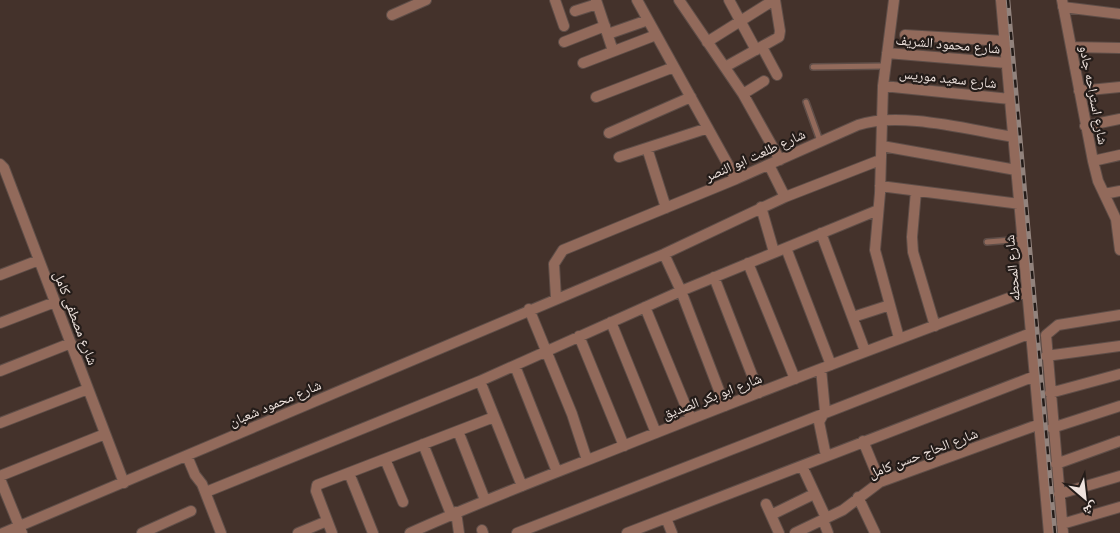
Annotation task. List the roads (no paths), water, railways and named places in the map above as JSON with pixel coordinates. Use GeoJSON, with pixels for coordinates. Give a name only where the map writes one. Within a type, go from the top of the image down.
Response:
{"type":"FeatureCollection","features":[{"type":"Feature","properties":{"kind":"street"},"geometry":{"type":"LineString","coordinates":[[392,15],[426,0]]}},
{"type":"Feature","properties":{"kind":"street"},"geometry":{"type":"LineString","coordinates":[[556,0],[564,26]]}},
{"type":"Feature","properties":{"kind":"street"},"geometry":{"type":"LineString","coordinates":[[637,0],[736,179]]}},
{"type":"Feature","properties":{"kind":"street"},"geometry":{"type":"LineString","coordinates":[[679,0],[743,94],[780,160]]}},
{"type":"Feature","properties":{"kind":"street"},"geometry":{"type":"LineString","coordinates":[[729,0],[740,21],[777,75]]}},
{"type":"Feature","properties":{"kind":"street"},"geometry":{"type":"LineString","coordinates":[[894,0],[882,86],[880,186],[874,239],[876,259],[899,338]]}},
{"type":"Feature","properties":{"kind":"street","name":"شارع المحطه"},"geometry":{"type":"LineString","coordinates":[[1001,0],[1049,533]]}},
{"type":"Feature","properties":{"kind":"street"},"geometry":{"type":"LineString","coordinates":[[707,42],[769,1],[780,34],[776,40],[725,67]]}},
{"type":"Feature","properties":{"kind":"street"},"geometry":{"type":"LineString","coordinates":[[575,11],[597,2],[614,51]]}},
{"type":"Feature","properties":{"kind":"street"},"geometry":{"type":"LineString","coordinates":[[1063,4],[1120,14]]}},
{"type":"Feature","properties":{"kind":"street","name":"شارع استراحه جادو"},"geometry":{"type":"LineString","coordinates":[[1063,4],[1093,161],[1104,194],[1118,218],[1120,248]]}},
{"type":"Feature","properties":{"kind":"street"},"geometry":{"type":"LineString","coordinates":[[564,42],[648,20]]}},
{"type":"Feature","properties":{"kind":"street"},"geometry":{"type":"LineString","coordinates":[[583,63],[656,35]]}},
{"type":"Feature","properties":{"kind":"street"},"geometry":{"type":"LineString","coordinates":[[904,35],[1005,41]]}},
{"type":"Feature","properties":{"kind":"street"},"geometry":{"type":"LineString","coordinates":[[1071,47],[1120,48]]}},
{"type":"Feature","properties":{"kind":"street","name":"شارع محمود الشريف"},"geometry":{"type":"LineString","coordinates":[[887,53],[1007,63]]}},
{"type":"Feature","properties":{"kind":"street"},"geometry":{"type":"LineString","coordinates":[[596,97],[674,67]]}},
{"type":"Feature","properties":{"kind":"street"},"geometry":{"type":"LineString","coordinates":[[743,94],[764,82]]}},
{"type":"Feature","properties":{"kind":"street","name":"شارع سعيد موريس"},"geometry":{"type":"LineString","coordinates":[[882,86],[1010,98]]}},
{"type":"Feature","properties":{"kind":"street"},"geometry":{"type":"LineString","coordinates":[[1079,91],[1120,87]]}},
{"type":"Feature","properties":{"kind":"street"},"geometry":{"type":"LineString","coordinates":[[609,133],[690,97]]}},
{"type":"Feature","properties":{"kind":"street","name":"شارع طلعت ابو النصر"},"geometry":{"type":"LineString","coordinates":[[556,298],[554,264],[563,250],[736,179],[858,125],[881,119],[903,120],[1014,137]]}},
{"type":"Feature","properties":{"kind":"street"},"geometry":{"type":"LineString","coordinates":[[1085,126],[1120,119]]}},
{"type":"Feature","properties":{"kind":"street"},"geometry":{"type":"LineString","coordinates":[[619,157],[708,128]]}},
{"type":"Feature","properties":{"kind":"street"},"geometry":{"type":"LineString","coordinates":[[882,146],[1016,170]]}},
{"type":"Feature","properties":{"kind":"street"},"geometry":{"type":"LineString","coordinates":[[647,148],[666,208]]}},
{"type":"Feature","properties":{"kind":"street"},"geometry":{"type":"LineString","coordinates":[[1093,161],[1120,155]]}},
{"type":"Feature","properties":{"kind":"street","name":"شارع محمود شعبان"},"geometry":{"type":"LineString","coordinates":[[3,533],[20,530],[187,456],[556,298],[664,254],[761,207],[880,160]]}},
{"type":"Feature","properties":{"kind":"street","name":"شارع مصطفى كامل"},"geometry":{"type":"LineString","coordinates":[[0,164],[4,168],[124,483]]}},
{"type":"Feature","properties":{"kind":"street"},"geometry":{"type":"LineString","coordinates":[[769,165],[785,197]]}},
{"type":"Feature","properties":{"kind":"street"},"geometry":{"type":"LineString","coordinates":[[880,186],[1020,204]]}},
{"type":"Feature","properties":{"kind":"street"},"geometry":{"type":"LineString","coordinates":[[916,191],[912,237],[913,252],[934,326]]}},
{"type":"Feature","properties":{"kind":"street"},"geometry":{"type":"LineString","coordinates":[[1104,194],[1120,191]]}},
{"type":"Feature","properties":{"kind":"street"},"geometry":{"type":"LineString","coordinates":[[761,207],[774,252]]}},
{"type":"Feature","properties":{"kind":"street"},"geometry":{"type":"LineString","coordinates":[[206,492],[480,381],[681,291],[878,210]]}},
{"type":"Feature","properties":{"kind":"street"},"geometry":{"type":"LineString","coordinates":[[821,233],[866,351]]}},
{"type":"Feature","properties":{"kind":"street"},"geometry":{"type":"LineString","coordinates":[[786,248],[826,367],[825,412],[819,422],[826,456]]}},
{"type":"Feature","properties":{"kind":"street"},"geometry":{"type":"LineString","coordinates":[[664,254],[681,291],[725,406]]}},
{"type":"Feature","properties":{"kind":"street"},"geometry":{"type":"LineString","coordinates":[[0,275],[39,260]]}},
{"type":"Feature","properties":{"kind":"street"},"geometry":{"type":"LineString","coordinates":[[748,263],[795,379]]}},
{"type":"Feature","properties":{"kind":"street"},"geometry":{"type":"LineString","coordinates":[[714,277],[759,393]]}},
{"type":"Feature","properties":{"kind":"street","name":"شارع ابو بكر الصديق"},"geometry":{"type":"LineString","coordinates":[[410,533],[427,529],[454,513],[485,500],[899,338],[1028,292]]}},
{"type":"Feature","properties":{"kind":"street"},"geometry":{"type":"LineString","coordinates":[[0,323],[55,302]]}},
{"type":"Feature","properties":{"kind":"street"},"geometry":{"type":"LineString","coordinates":[[853,317],[890,305]]}},
{"type":"Feature","properties":{"kind":"street"},"geometry":{"type":"LineString","coordinates":[[645,307],[692,419]]}},
{"type":"Feature","properties":{"kind":"street"},"geometry":{"type":"LineString","coordinates":[[529,310],[572,414],[587,460]]}},
{"type":"Feature","properties":{"kind":"street"},"geometry":{"type":"LineString","coordinates":[[1120,315],[1058,325],[1052,328],[1046,335],[1052,428],[1063,528],[1120,508]]}},
{"type":"Feature","properties":{"kind":"street"},"geometry":{"type":"LineString","coordinates":[[612,322],[656,433]]}},
{"type":"Feature","properties":{"kind":"street"},"geometry":{"type":"LineString","coordinates":[[517,533],[1030,333]]}},
{"type":"Feature","properties":{"kind":"street"},"geometry":{"type":"LineString","coordinates":[[579,336],[624,446]]}},
{"type":"Feature","properties":{"kind":"street"},"geometry":{"type":"LineString","coordinates":[[0,371],[71,343]]}},
{"type":"Feature","properties":{"kind":"street"},"geometry":{"type":"LineString","coordinates":[[1046,356],[1120,346]]}},
{"type":"Feature","properties":{"kind":"street"},"geometry":{"type":"LineString","coordinates":[[515,366],[558,472]]}},
{"type":"Feature","properties":{"kind":"street"},"geometry":{"type":"LineString","coordinates":[[1050,393],[1120,374]]}},
{"type":"Feature","properties":{"kind":"street"},"geometry":{"type":"LineString","coordinates":[[627,533],[1035,376]]}},
{"type":"Feature","properties":{"kind":"street"},"geometry":{"type":"LineString","coordinates":[[480,381],[522,486]]}},
{"type":"Feature","properties":{"kind":"street"},"geometry":{"type":"LineString","coordinates":[[0,423],[88,389]]}},
{"type":"Feature","properties":{"kind":"street"},"geometry":{"type":"LineString","coordinates":[[1052,428],[1120,406]]}},
{"type":"Feature","properties":{"kind":"street"},"geometry":{"type":"LineString","coordinates":[[332,533],[316,488],[320,484],[494,417]]}},
{"type":"Feature","properties":{"kind":"street","name":"شارع الحاج حسن كامل"},"geometry":{"type":"LineString","coordinates":[[795,533],[844,510],[858,497],[880,482],[1040,424]]}},
{"type":"Feature","properties":{"kind":"street"},"geometry":{"type":"LineString","coordinates":[[458,431],[485,500]]}},
{"type":"Feature","properties":{"kind":"street"},"geometry":{"type":"LineString","coordinates":[[20,530],[0,478],[105,434]]}},
{"type":"Feature","properties":{"kind":"street"},"geometry":{"type":"LineString","coordinates":[[863,441],[880,482]]}},
{"type":"Feature","properties":{"kind":"street"},"geometry":{"type":"LineString","coordinates":[[1056,464],[1120,441]]}},
{"type":"Feature","properties":{"kind":"street"},"geometry":{"type":"LineString","coordinates":[[423,444],[454,513],[459,533]]}},
{"type":"Feature","properties":{"kind":"street"},"geometry":{"type":"LineString","coordinates":[[187,456],[206,492],[221,533]]}},
{"type":"Feature","properties":{"kind":"street"},"geometry":{"type":"LineString","coordinates":[[385,459],[403,502]]}},
{"type":"Feature","properties":{"kind":"street"},"geometry":{"type":"LineString","coordinates":[[802,466],[828,533]]}},
{"type":"Feature","properties":{"kind":"street"},"geometry":{"type":"LineString","coordinates":[[349,473],[373,533]]}},
{"type":"Feature","properties":{"kind":"street"},"geometry":{"type":"LineString","coordinates":[[1059,494],[1120,476]]}},
{"type":"Feature","properties":{"kind":"street"},"geometry":{"type":"LineString","coordinates":[[771,515],[814,494]]}},
{"type":"Feature","properties":{"kind":"street"},"geometry":{"type":"LineString","coordinates":[[858,497],[875,533]]}},
{"type":"Feature","properties":{"kind":"street"},"geometry":{"type":"LineString","coordinates":[[766,504],[779,533]]}},
{"type":"Feature","properties":{"kind":"street"},"geometry":{"type":"LineString","coordinates":[[142,533],[191,511]]}},
{"type":"Feature","properties":{"kind":"street"},"geometry":{"type":"LineString","coordinates":[[666,518],[672,533]]}},
{"type":"Feature","properties":{"kind":"street"},"geometry":{"type":"LineString","coordinates":[[298,533],[327,521]]}},
{"type":"Feature","properties":{"kind":"lane"},"geometry":{"type":"LineString","coordinates":[[814,67],[885,66]]}},
{"type":"Feature","properties":{"kind":"lane"},"geometry":{"type":"LineString","coordinates":[[806,102],[820,142]]}},
{"type":"Feature","properties":{"kind":"lane"},"geometry":{"type":"LineString","coordinates":[[987,242],[1023,239]]}},
{"type":"Feature","properties":{"kind":"railway"},"geometry":{"type":"LineString","coordinates":[[1008,0],[1055,533]]}}]}
